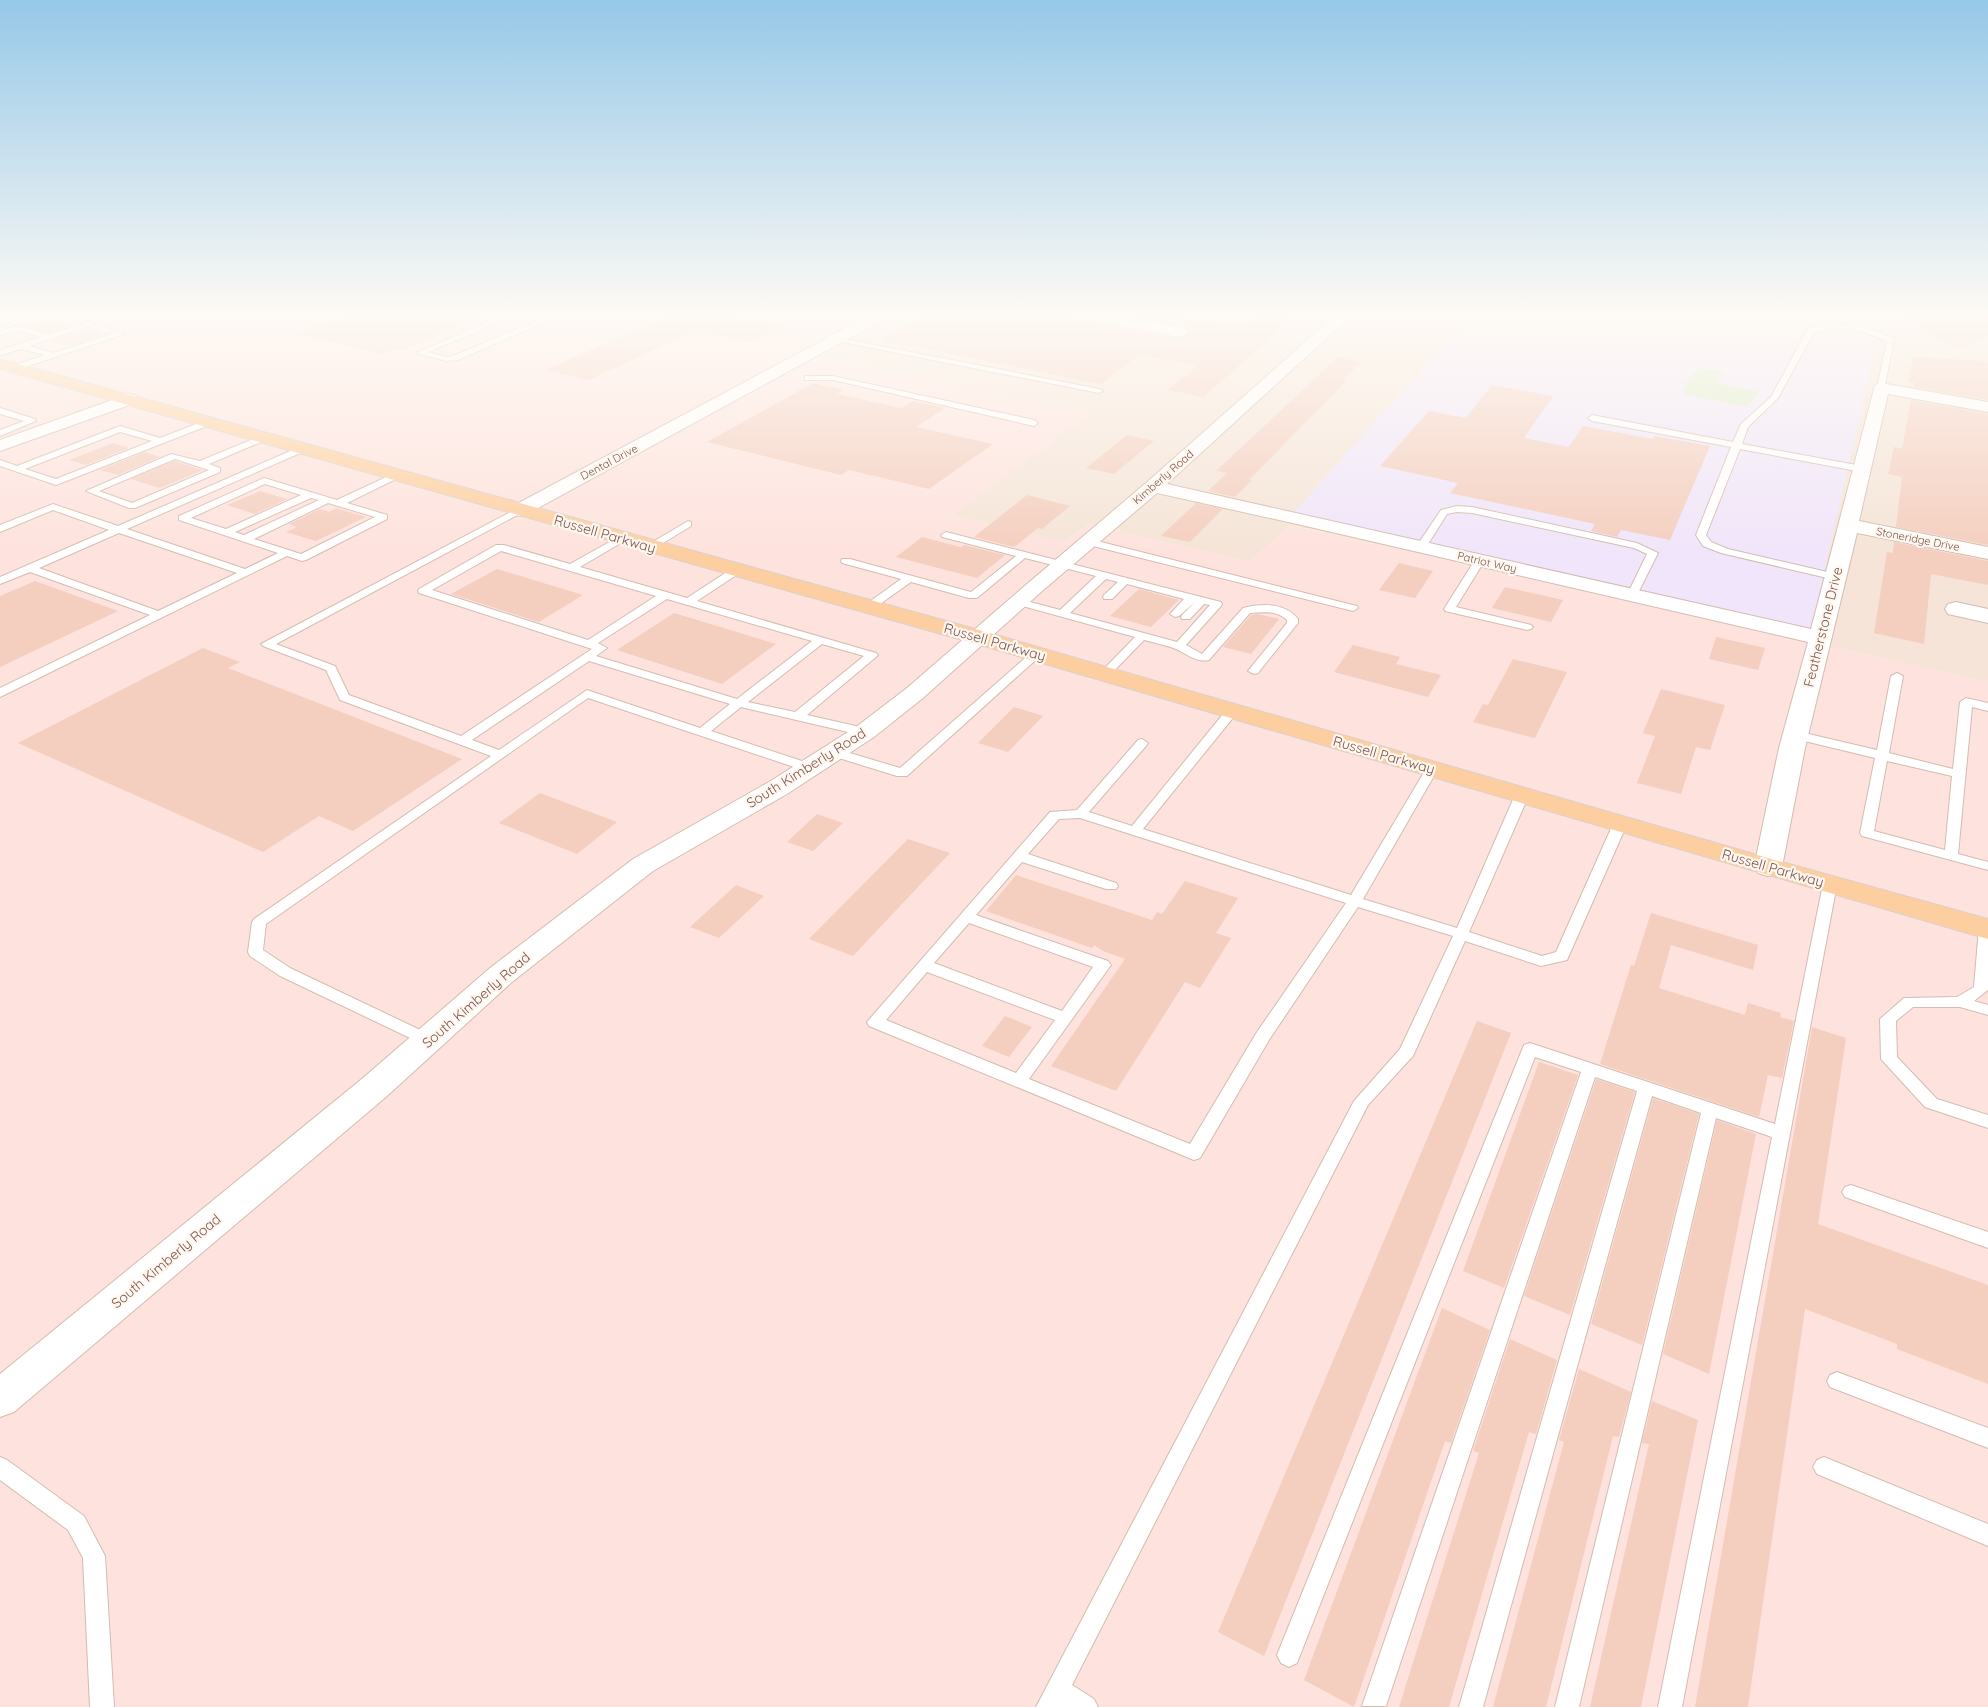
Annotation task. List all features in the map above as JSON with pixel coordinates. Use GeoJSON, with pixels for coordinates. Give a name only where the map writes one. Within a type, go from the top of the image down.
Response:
{"type":"FeatureCollection","features":[{"type":"Feature","properties":{"kind":"main road","name":"Russell Parkway"},"geometry":{"type":"LineString","coordinates":[[110,394],[978,637],[1987,929]]}},
{"type":"Feature","properties":{"kind":"street","name":"Dental Drive"},"geometry":{"type":"LineString","coordinates":[[520,510],[736,394]]}},
{"type":"Feature","properties":{"kind":"street","name":"Kimberly Road"},"geometry":{"type":"LineString","coordinates":[[978,637],[1153,487],[1257,394]]}},
{"type":"Feature","properties":{"kind":"street","name":"Featherstone Drive"},"geometry":{"type":"LineString","coordinates":[[1768,867],[1796,735],[1880,394]]}},
{"type":"Feature","properties":{"kind":"street"},"geometry":{"type":"LineString","coordinates":[[1913,394],[1988,407]]}},
{"type":"Feature","properties":{"kind":"street"},"geometry":{"type":"LineString","coordinates":[[0,446],[129,399]]}},
{"type":"Feature","properties":{"kind":"street","name":"Patriot Way"},"geometry":{"type":"LineString","coordinates":[[1153,487],[1421,546],[1820,638]]}},
{"type":"Feature","properties":{"kind":"street","name":"Stoneridge Drive"},"geometry":{"type":"LineString","coordinates":[[1848,525],[1988,553]]}},
{"type":"Feature","properties":{"kind":"street"},"geometry":{"type":"LineString","coordinates":[[1956,610],[1988,616]]}},
{"type":"Feature","properties":{"kind":"street","name":"South Kimberly Road"},"geometry":{"type":"LineString","coordinates":[[0,1399],[376,1088],[501,975],[643,866],[778,788],[865,732],[915,693],[978,637]]}},
{"type":"Feature","properties":{"kind":"lane"},"geometry":{"type":"LineString","coordinates":[[903,394],[1034,423]]}},
{"type":"Feature","properties":{"kind":"lane"},"geometry":{"type":"LineString","coordinates":[[1776,394],[1744,426],[1700,535],[1707,544],[1725,551],[1836,577]]}},
{"type":"Feature","properties":{"kind":"lane"},"geometry":{"type":"LineString","coordinates":[[0,411],[32,421],[0,433]]}},
{"type":"Feature","properties":{"kind":"lane"},"geometry":{"type":"LineString","coordinates":[[1592,418],[1862,469]]}},
{"type":"Feature","properties":{"kind":"lane"},"geometry":{"type":"LineString","coordinates":[[0,463],[56,482],[209,422]]}},
{"type":"Feature","properties":{"kind":"lane"},"geometry":{"type":"LineString","coordinates":[[16,468],[120,429],[161,441]]}},
{"type":"Feature","properties":{"kind":"lane"},"geometry":{"type":"LineString","coordinates":[[201,464],[265,437]]}},
{"type":"Feature","properties":{"kind":"lane"},"geometry":{"type":"LineString","coordinates":[[0,581],[304,448]]}},
{"type":"Feature","properties":{"kind":"lane"},"geometry":{"type":"LineString","coordinates":[[174,456],[201,464],[217,470],[132,506],[91,491],[174,456]]}},
{"type":"Feature","properties":{"kind":"lane"},"geometry":{"type":"LineString","coordinates":[[208,474],[229,481]]}},
{"type":"Feature","properties":{"kind":"lane"},"geometry":{"type":"LineString","coordinates":[[243,474],[384,517],[302,558],[182,518],[264,481]]}},
{"type":"Feature","properties":{"kind":"lane"},"geometry":{"type":"LineString","coordinates":[[338,503],[397,475]]}},
{"type":"Feature","properties":{"kind":"lane"},"geometry":{"type":"LineString","coordinates":[[226,533],[309,494]]}},
{"type":"Feature","properties":{"kind":"lane"},"geometry":{"type":"LineString","coordinates":[[245,539],[327,500]]}},
{"type":"Feature","properties":{"kind":"lane"},"geometry":{"type":"LineString","coordinates":[[0,529],[53,507],[246,573]]}},
{"type":"Feature","properties":{"kind":"lane"},"geometry":{"type":"LineString","coordinates":[[1421,546],[1444,512],[1457,509],[1472,510],[1637,546],[1653,553],[1632,595]]}},
{"type":"Feature","properties":{"kind":"lane"},"geometry":{"type":"LineString","coordinates":[[500,755],[344,697],[331,668],[266,644],[520,510]]}},
{"type":"Feature","properties":{"kind":"lane"},"geometry":{"type":"LineString","coordinates":[[651,546],[688,524]]}},
{"type":"Feature","properties":{"kind":"lane"},"geometry":{"type":"LineString","coordinates":[[946,535],[1217,604],[1180,646]]}},
{"type":"Feature","properties":{"kind":"lane"},"geometry":{"type":"LineString","coordinates":[[571,568],[622,538]]}},
{"type":"Feature","properties":{"kind":"lane"},"geometry":{"type":"LineString","coordinates":[[1089,542],[1353,608]]}},
{"type":"Feature","properties":{"kind":"lane"},"geometry":{"type":"LineString","coordinates":[[462,741],[601,648],[423,591],[500,548],[872,654],[797,716]]}},
{"type":"Feature","properties":{"kind":"lane"},"geometry":{"type":"LineString","coordinates":[[0,693],[286,553]]}},
{"type":"Feature","properties":{"kind":"lane"},"geometry":{"type":"LineString","coordinates":[[846,561],[972,596],[1023,555]]}},
{"type":"Feature","properties":{"kind":"lane"},"geometry":{"type":"LineString","coordinates":[[1480,560],[1449,609],[1527,627]]}},
{"type":"Feature","properties":{"kind":"lane"},"geometry":{"type":"LineString","coordinates":[[29,568],[160,615]]}},
{"type":"Feature","properties":{"kind":"lane"},"geometry":{"type":"LineString","coordinates":[[688,602],[737,570]]}},
{"type":"Feature","properties":{"kind":"lane"},"geometry":{"type":"LineString","coordinates":[[1062,614],[1104,575]]}},
{"type":"Feature","properties":{"kind":"lane"},"geometry":{"type":"LineString","coordinates":[[869,607],[909,578]]}},
{"type":"Feature","properties":{"kind":"lane"},"geometry":{"type":"LineString","coordinates":[[1114,598],[1130,582]]}},
{"type":"Feature","properties":{"kind":"lane"},"geometry":{"type":"LineString","coordinates":[[590,644],[665,595]]}},
{"type":"Feature","properties":{"kind":"lane"},"geometry":{"type":"LineString","coordinates":[[1175,614],[1196,599]]}},
{"type":"Feature","properties":{"kind":"lane"},"geometry":{"type":"LineString","coordinates":[[1186,617],[1196,599]]}},
{"type":"Feature","properties":{"kind":"lane"},"geometry":{"type":"LineString","coordinates":[[1018,602],[1062,614],[1094,617],[1168,637],[1180,646],[1202,657],[1247,610],[1259,607],[1286,612],[1293,619],[1292,623],[1254,671]]}},
{"type":"Feature","properties":{"kind":"lane"},"geometry":{"type":"LineString","coordinates":[[1105,674],[1152,634]]}},
{"type":"Feature","properties":{"kind":"lane"},"geometry":{"type":"LineString","coordinates":[[702,732],[820,640]]}},
{"type":"Feature","properties":{"kind":"lane"},"geometry":{"type":"LineString","coordinates":[[429,1041],[285,972],[255,952],[259,922],[588,694],[702,732],[821,760],[902,774],[1036,654]]}},
{"type":"Feature","properties":{"kind":"lane"},"geometry":{"type":"LineString","coordinates":[[587,657],[739,703],[865,732]]}},
{"type":"Feature","properties":{"kind":"lane"},"geometry":{"type":"LineString","coordinates":[[1897,676],[1867,833],[1988,866]]}},
{"type":"Feature","properties":{"kind":"lane"},"geometry":{"type":"LineString","coordinates":[[1950,856],[1966,702],[1988,707]]}},
{"type":"Feature","properties":{"kind":"lane"},"geometry":{"type":"LineString","coordinates":[[1135,831],[1232,711]]}},
{"type":"Feature","properties":{"kind":"lane"},"geometry":{"type":"LineString","coordinates":[[1796,735],[1959,774]]}},
{"type":"Feature","properties":{"kind":"lane"},"geometry":{"type":"LineString","coordinates":[[1081,814],[1142,744]]}},
{"type":"Feature","properties":{"kind":"lane"},"geometry":{"type":"LineString","coordinates":[[1432,769],[1356,901],[1263,1036],[1194,1153],[875,1022],[1055,815],[1081,814],[1135,831],[1356,901],[1460,934],[1541,961],[1562,956],[1620,824]]}},
{"type":"Feature","properties":{"kind":"lane"},"geometry":{"type":"LineString","coordinates":[[1086,1707],[1052,1698],[1362,1101],[1407,1052],[1522,795]]}},
{"type":"Feature","properties":{"kind":"lane"},"geometry":{"type":"LineString","coordinates":[[1019,856],[1111,886]]}},
{"type":"Feature","properties":{"kind":"lane"},"geometry":{"type":"LineString","coordinates":[[1670,1707],[1830,884]]}},
{"type":"Feature","properties":{"kind":"lane"},"geometry":{"type":"LineString","coordinates":[[966,917],[1103,965],[1019,1081]]}},
{"type":"Feature","properties":{"kind":"lane"},"geometry":{"type":"LineString","coordinates":[[1960,1002],[1981,989],[1987,929]]}},
{"type":"Feature","properties":{"kind":"lane"},"geometry":{"type":"LineString","coordinates":[[924,965],[1065,1018]]}},
{"type":"Feature","properties":{"kind":"lane"},"geometry":{"type":"LineString","coordinates":[[1988,1010],[1960,1002],[1909,1002],[1888,1019],[1889,1059],[1931,1103],[1988,1122]]}},
{"type":"Feature","properties":{"kind":"lane"},"geometry":{"type":"LineString","coordinates":[[1289,1655],[1530,1049],[1782,1133]]}},
{"type":"Feature","properties":{"kind":"lane"},"geometry":{"type":"LineString","coordinates":[[1374,1706],[1590,1069]]}},
{"type":"Feature","properties":{"kind":"lane"},"geometry":{"type":"LineString","coordinates":[[1471,1707],[1646,1088]]}},
{"type":"Feature","properties":{"kind":"lane"},"geometry":{"type":"LineString","coordinates":[[1567,1707],[1710,1109]]}},
{"type":"Feature","properties":{"kind":"lane"},"geometry":{"type":"LineString","coordinates":[[1851,1192],[1988,1240]]}},
{"type":"Feature","properties":{"kind":"lane"},"geometry":{"type":"LineString","coordinates":[[1837,1381],[1988,1438]]}},
{"type":"Feature","properties":{"kind":"lane"},"geometry":{"type":"LineString","coordinates":[[1824,1466],[1988,1535]]}},
{"type":"Feature","properties":{"kind":"lane"},"geometry":{"type":"LineString","coordinates":[[0,1467],[76,1524],[94,1556],[102,1707]]}},
{"type":"Feature","properties":{"kind":"shaded area"},"geometry":{"type":"Polygon","coordinates":[[[0,394],[996,394],[1091,413],[953,515],[1062,542],[1091,524],[1249,562],[1291,525],[1988,682],[1988,1707],[0,1707],[0,394]]]}},
{"type":"Feature","properties":{"kind":"shaded area"},"geometry":{"type":"Polygon","coordinates":[[[995,394],[1988,394],[1988,682],[1291,525],[1249,562],[1091,524],[1062,542],[952,515],[1090,413],[995,394]]]}},
{"type":"Feature","properties":{"kind":"shaded area"},"geometry":{"type":"Polygon","coordinates":[[[1400,394],[1865,394],[1811,631],[1293,513],[1400,394]]]}},
{"type":"Feature","properties":{"kind":"green space"},"geometry":{"type":"Polygon","coordinates":[[[1683,394],[1758,394],[1746,407],[1683,394]]]}},
{"type":"Feature","properties":{"kind":"building"},"geometry":{"type":"Polygon","coordinates":[[[794,394],[838,394],[902,408],[913,401],[945,408],[916,427],[993,444],[929,489],[849,470],[841,475],[707,442],[794,394]]]}},
{"type":"Feature","properties":{"kind":"building"},"geometry":{"type":"Polygon","coordinates":[[[1186,394],[1207,394],[1203,397],[1186,394]]]}},
{"type":"Feature","properties":{"kind":"building"},"geometry":{"type":"Polygon","coordinates":[[[1299,394],[1334,394],[1249,480],[1252,480],[1235,497],[1208,491],[1227,473],[1216,471],[1299,394]]]}},
{"type":"Feature","properties":{"kind":"building"},"geometry":{"type":"Polygon","coordinates":[[[1485,394],[1540,394],[1553,396],[1524,438],[1569,447],[1583,426],[1653,439],[1654,436],[1710,446],[1670,540],[1621,530],[1617,537],[1591,531],[1595,524],[1450,493],[1458,483],[1380,466],[1429,411],[1466,418],[1485,394]]]}},
{"type":"Feature","properties":{"kind":"building"},"geometry":{"type":"Polygon","coordinates":[[[1952,394],[1988,394],[1988,400],[1952,394]]]}},
{"type":"Feature","properties":{"kind":"building"},"geometry":{"type":"Polygon","coordinates":[[[1911,400],[1988,414],[1988,545],[1896,527],[1902,477],[1888,474],[1894,447],[1902,449],[1911,400]]]}},
{"type":"Feature","properties":{"kind":"building"},"geometry":{"type":"Polygon","coordinates":[[[1127,435],[1154,441],[1114,474],[1086,468],[1127,435]]]}},
{"type":"Feature","properties":{"kind":"building"},"geometry":{"type":"Polygon","coordinates":[[[113,443],[129,448],[86,465],[69,460],[113,443]]]}},
{"type":"Feature","properties":{"kind":"building"},"geometry":{"type":"Polygon","coordinates":[[[145,452],[160,457],[118,475],[100,470],[145,452]]]}},
{"type":"Feature","properties":{"kind":"building"},"geometry":{"type":"Polygon","coordinates":[[[174,461],[203,470],[160,488],[131,479],[174,461]]]}},
{"type":"Feature","properties":{"kind":"building"},"geometry":{"type":"Polygon","coordinates":[[[260,491],[287,499],[255,514],[227,505],[260,491]]]}},
{"type":"Feature","properties":{"kind":"building"},"geometry":{"type":"Polygon","coordinates":[[[1027,495],[1070,506],[1042,529],[1038,528],[1014,547],[974,537],[1027,495]]]}},
{"type":"Feature","properties":{"kind":"building"},"geometry":{"type":"Polygon","coordinates":[[[1196,503],[1223,509],[1190,542],[1161,536],[1196,503]]]}},
{"type":"Feature","properties":{"kind":"building"},"geometry":{"type":"Polygon","coordinates":[[[336,508],[366,517],[316,541],[286,532],[297,527],[289,524],[320,509],[329,512],[336,508]]]}},
{"type":"Feature","properties":{"kind":"building"},"geometry":{"type":"Polygon","coordinates":[[[922,537],[961,547],[964,545],[1005,555],[977,578],[896,557],[922,537]]]}},
{"type":"Feature","properties":{"kind":"building"},"geometry":{"type":"Polygon","coordinates":[[[1894,542],[1988,561],[1988,585],[1931,574],[1924,644],[1874,633],[1887,552],[1893,553],[1894,542]]]}},
{"type":"Feature","properties":{"kind":"building"},"geometry":{"type":"Polygon","coordinates":[[[1399,563],[1433,571],[1415,598],[1379,590],[1399,563]]]}},
{"type":"Feature","properties":{"kind":"building"},"geometry":{"type":"Polygon","coordinates":[[[497,569],[583,595],[539,622],[451,594],[497,569]]]}},
{"type":"Feature","properties":{"kind":"building"},"geometry":{"type":"Polygon","coordinates":[[[35,581],[118,611],[0,667],[0,596],[35,581]]]}},
{"type":"Feature","properties":{"kind":"building"},"geometry":{"type":"Polygon","coordinates":[[[1505,587],[1563,600],[1551,622],[1492,608],[1505,587]]]}},
{"type":"Feature","properties":{"kind":"building"},"geometry":{"type":"Polygon","coordinates":[[[1139,589],[1179,600],[1151,627],[1110,616],[1139,589]]]}},
{"type":"Feature","properties":{"kind":"building"},"geometry":{"type":"Polygon","coordinates":[[[674,613],[776,644],[722,684],[617,650],[674,613]]]}},
{"type":"Feature","properties":{"kind":"building"},"geometry":{"type":"Polygon","coordinates":[[[1258,614],[1279,619],[1251,654],[1223,647],[1251,615],[1258,614]]]}},
{"type":"Feature","properties":{"kind":"building"},"geometry":{"type":"Polygon","coordinates":[[[1716,637],[1765,648],[1758,670],[1709,659],[1716,637]]]}},
{"type":"Feature","properties":{"kind":"building"},"geometry":{"type":"Polygon","coordinates":[[[1353,645],[1400,657],[1396,664],[1441,675],[1428,697],[1334,672],[1353,645]]]}},
{"type":"Feature","properties":{"kind":"building"},"geometry":{"type":"Polygon","coordinates":[[[203,648],[240,662],[228,668],[462,759],[353,831],[319,816],[263,852],[18,743],[203,648]]]}},
{"type":"Feature","properties":{"kind":"building"},"geometry":{"type":"Polygon","coordinates":[[[1513,659],[1567,672],[1535,738],[1473,722],[1483,704],[1488,705],[1513,659]]]}},
{"type":"Feature","properties":{"kind":"building"},"geometry":{"type":"Polygon","coordinates":[[[1661,689],[1725,705],[1710,750],[1696,747],[1681,794],[1637,783],[1655,736],[1643,733],[1661,689]]]}},
{"type":"Feature","properties":{"kind":"building"},"geometry":{"type":"Polygon","coordinates":[[[1014,707],[1043,716],[1008,752],[978,743],[1014,707]]]}},
{"type":"Feature","properties":{"kind":"building"},"geometry":{"type":"Polygon","coordinates":[[[540,793],[617,822],[577,854],[499,823],[540,793]]]}},
{"type":"Feature","properties":{"kind":"building"},"geometry":{"type":"Polygon","coordinates":[[[817,814],[843,823],[813,851],[787,842],[817,814]]]}},
{"type":"Feature","properties":{"kind":"building"},"geometry":{"type":"Polygon","coordinates":[[[908,839],[950,853],[853,956],[809,939],[908,839]]]}},
{"type":"Feature","properties":{"kind":"building"},"geometry":{"type":"Polygon","coordinates":[[[1016,875],[1152,920],[1157,912],[1162,914],[1185,881],[1238,898],[1216,933],[1231,938],[1200,988],[1185,982],[1116,1091],[1051,1066],[1125,959],[1103,951],[1094,945],[1092,948],[986,911],[1016,875]]]}},
{"type":"Feature","properties":{"kind":"building"},"geometry":{"type":"Polygon","coordinates":[[[736,885],[764,896],[719,938],[690,927],[736,885]]]}},
{"type":"Feature","properties":{"kind":"building"},"geometry":{"type":"Polygon","coordinates":[[[1651,913],[1758,945],[1753,970],[1671,945],[1659,988],[1745,1015],[1748,1003],[1781,1013],[1780,1017],[1794,1021],[1782,1078],[1768,1075],[1759,1117],[1600,1064],[1631,965],[1634,966],[1651,913]]]}},
{"type":"Feature","properties":{"kind":"building"},"geometry":{"type":"Polygon","coordinates":[[[1005,1016],[1032,1027],[1009,1057],[982,1046],[1005,1016]]]}},
{"type":"Feature","properties":{"kind":"building"},"geometry":{"type":"Polygon","coordinates":[[[1477,1021],[1511,1033],[1264,1656],[1218,1632],[1477,1021]]]}},
{"type":"Feature","properties":{"kind":"building"},"geometry":{"type":"Polygon","coordinates":[[[1812,1027],[1846,1038],[1818,1224],[1988,1285],[1988,1384],[1897,1349],[1897,1344],[1805,1309],[1748,1707],[1695,1707],[1812,1027]]]}},
{"type":"Feature","properties":{"kind":"building"},"geometry":{"type":"Polygon","coordinates":[[[1539,1062],[1578,1075],[1504,1288],[1463,1271],[1539,1062]]]}},
{"type":"Feature","properties":{"kind":"building"},"geometry":{"type":"Polygon","coordinates":[[[1596,1079],[1635,1092],[1570,1315],[1524,1296],[1596,1079]]]}},
{"type":"Feature","properties":{"kind":"building"},"geometry":{"type":"Polygon","coordinates":[[[1653,1098],[1699,1114],[1642,1345],[1591,1324],[1653,1098]]]}},
{"type":"Feature","properties":{"kind":"building"},"geometry":{"type":"Polygon","coordinates":[[[1717,1120],[1756,1134],[1709,1374],[1663,1354],[1717,1120]]]}},
{"type":"Feature","properties":{"kind":"building"},"geometry":{"type":"Polygon","coordinates":[[[1442,1308],[1490,1330],[1451,1443],[1445,1441],[1354,1707],[1304,1680],[1442,1308]]]}},
{"type":"Feature","properties":{"kind":"building"},"geometry":{"type":"Polygon","coordinates":[[[1510,1339],[1557,1360],[1536,1434],[1529,1432],[1449,1707],[1399,1707],[1479,1453],[1473,1451],[1510,1339]]]}},
{"type":"Feature","properties":{"kind":"building"},"geometry":{"type":"Polygon","coordinates":[[[1579,1369],[1631,1392],[1619,1437],[1613,1436],[1546,1707],[1493,1707],[1564,1442],[1559,1440],[1579,1369]]]}},
{"type":"Feature","properties":{"kind":"building"},"geometry":{"type":"Polygon","coordinates":[[[1652,1401],[1698,1420],[1641,1707],[1590,1707],[1649,1444],[1642,1443],[1652,1401]]]}}]}
